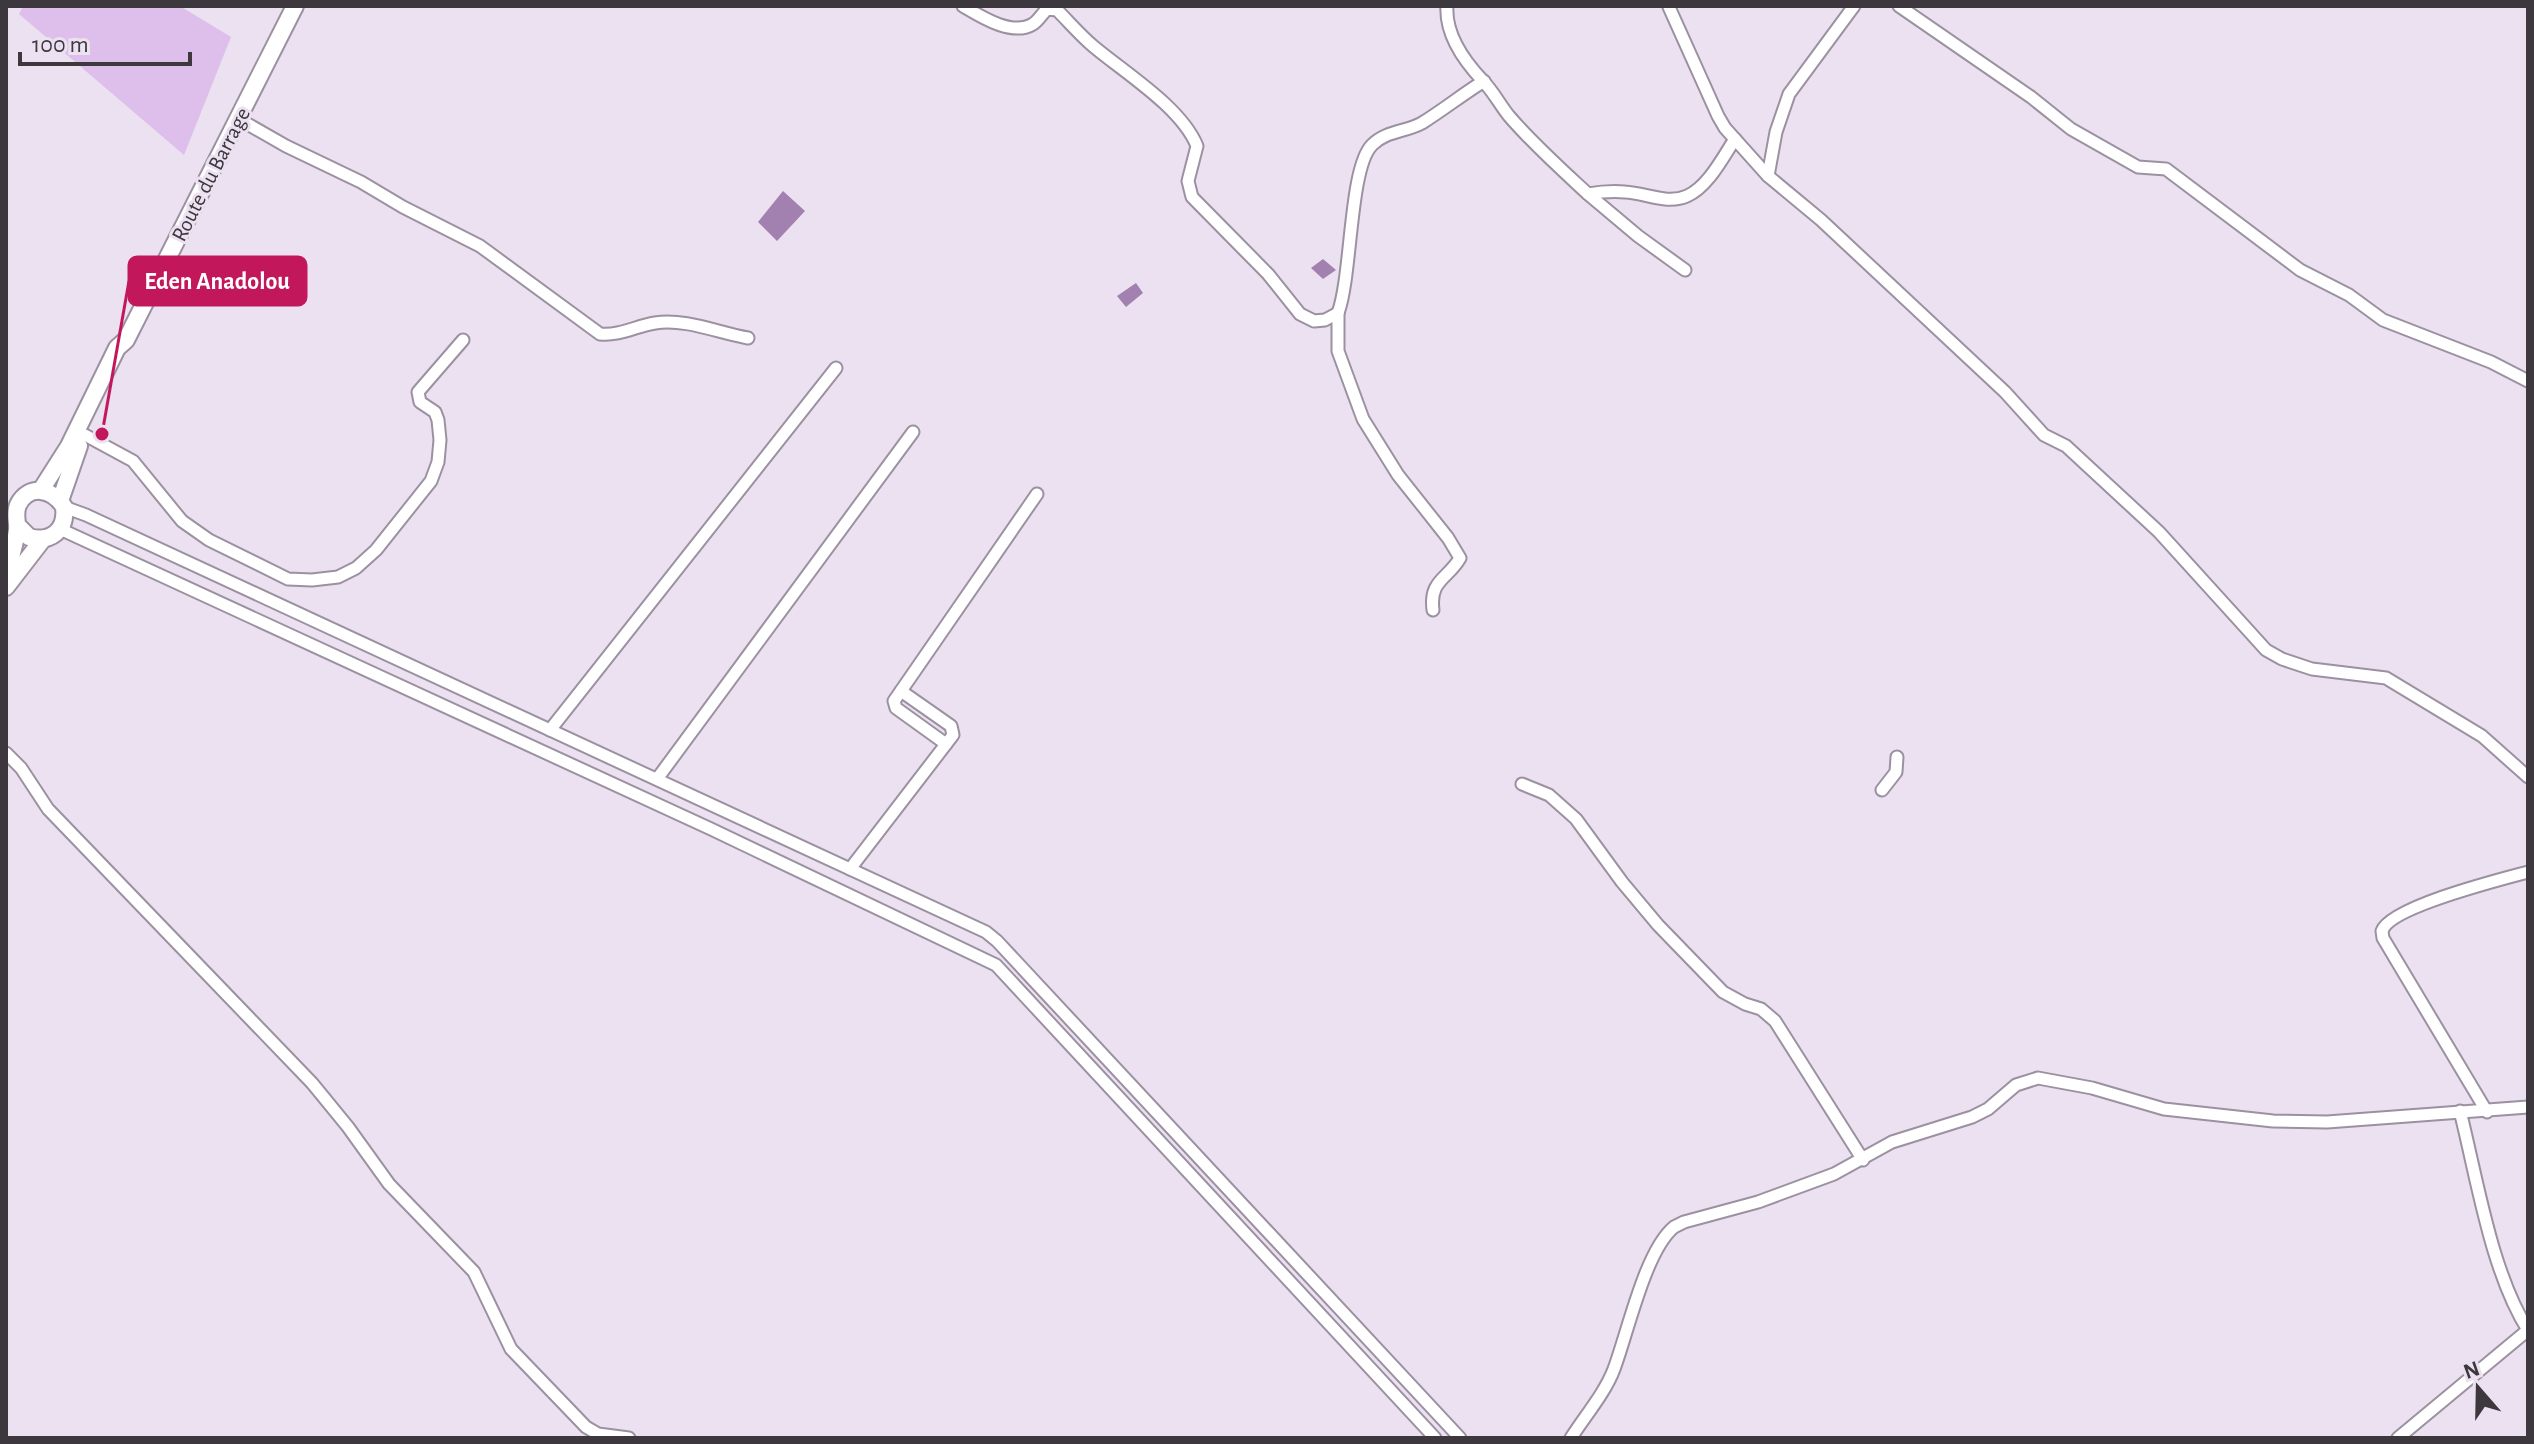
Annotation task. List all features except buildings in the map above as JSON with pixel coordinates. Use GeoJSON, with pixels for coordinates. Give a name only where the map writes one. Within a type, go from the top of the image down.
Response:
{"type":"FeatureCollection","features":[{"type":"Feature","properties":{"kind":"main road","name":"Route du Barrage"},"geometry":{"type":"LineString","coordinates":[[6,575],[18,526],[16,511],[19,503],[25,496],[41,490],[79,426],[295,6]]}},
{"type":"Feature","properties":{"kind":"main road","name":"Route du Barrage"},"geometry":{"type":"LineString","coordinates":[[60,529],[65,516],[62,504],[66,477],[123,357],[125,341]]}},
{"type":"Feature","properties":{"kind":"main road"},"geometry":{"type":"LineString","coordinates":[[41,490],[52,493],[62,504]]}},
{"type":"Feature","properties":{"kind":"main road"},"geometry":{"type":"LineString","coordinates":[[18,526],[29,537],[43,539]]}},
{"type":"Feature","properties":{"kind":"main road"},"geometry":{"type":"LineString","coordinates":[[6,587],[43,539],[60,529]]}},
{"type":"Feature","properties":{"kind":"street"},"geometry":{"type":"LineString","coordinates":[[963,6],[995,22],[1018,28],[1033,24],[1047,9],[1057,10],[1088,42],[1186,126],[1197,146],[1188,181],[1192,197],[1268,274],[1300,314],[1314,321],[1325,320],[1338,313]]}},
{"type":"Feature","properties":{"kind":"street"},"geometry":{"type":"LineString","coordinates":[[1447,6],[1446,21],[1452,37],[1474,72],[1529,138],[1588,194],[1685,270]]}},
{"type":"Feature","properties":{"kind":"street"},"geometry":{"type":"LineString","coordinates":[[1768,176],[1776,132],[1789,94],[1854,6]]}},
{"type":"Feature","properties":{"kind":"street"},"geometry":{"type":"LineString","coordinates":[[1899,6],[2031,97],[2071,129],[2138,167],[2166,169],[2300,270],[2349,295],[2383,320],[2491,362],[2528,381]]}},
{"type":"Feature","properties":{"kind":"street"},"geometry":{"type":"LineString","coordinates":[[1669,7],[1718,116],[1768,176],[1821,220],[2005,392],[2044,435],[2066,446],[2159,532],[2271,655],[2312,669],[2386,678],[2482,736],[2528,777]]}},
{"type":"Feature","properties":{"kind":"street"},"geometry":{"type":"LineString","coordinates":[[1433,610],[1431,598],[1435,587],[1460,558],[1398,475],[1363,419],[1338,351],[1338,313],[1344,296],[1358,183],[1368,149],[1384,136],[1424,122],[1484,81]]}},
{"type":"Feature","properties":{"kind":"street"},"geometry":{"type":"LineString","coordinates":[[237,118],[480,246],[600,334],[621,333],[657,322],[695,326],[748,338]]}},
{"type":"Feature","properties":{"kind":"street"},"geometry":{"type":"LineString","coordinates":[[1588,194],[1628,192],[1664,199],[1689,196],[1699,188],[1735,139]]}},
{"type":"Feature","properties":{"kind":"street"},"geometry":{"type":"LineString","coordinates":[[85,435],[133,461],[182,521],[209,540],[288,579],[338,577],[356,568],[376,550],[431,481],[438,462],[438,420],[435,412],[420,402],[418,392],[463,340]]}},
{"type":"Feature","properties":{"kind":"street"},"geometry":{"type":"LineString","coordinates":[[550,730],[836,368]]}},
{"type":"Feature","properties":{"kind":"street"},"geometry":{"type":"LineString","coordinates":[[657,779],[913,432]]}},
{"type":"Feature","properties":{"kind":"street"},"geometry":{"type":"LineString","coordinates":[[946,744],[896,708],[894,701],[1037,494]]}},
{"type":"Feature","properties":{"kind":"street"},"geometry":{"type":"LineString","coordinates":[[62,504],[986,932],[1460,1438]]}},
{"type":"Feature","properties":{"kind":"street"},"geometry":{"type":"LineString","coordinates":[[60,529],[725,835],[996,965],[1435,1438]]}},
{"type":"Feature","properties":{"kind":"street"},"geometry":{"type":"LineString","coordinates":[[850,869],[953,735],[951,726],[901,691]]}},
{"type":"Feature","properties":{"kind":"street"},"geometry":{"type":"LineString","coordinates":[[6,753],[21,768],[48,809],[312,1083],[389,1184],[474,1272],[511,1349],[586,1427],[598,1434],[629,1438]]}},
{"type":"Feature","properties":{"kind":"street"},"geometry":{"type":"LineString","coordinates":[[1882,790],[1896,772],[1897,757]]}},
{"type":"Feature","properties":{"kind":"street"},"geometry":{"type":"LineString","coordinates":[[1522,784],[1549,795],[1576,819],[1658,925],[1723,992],[1761,1009],[1775,1021],[1863,1160]]}},
{"type":"Feature","properties":{"kind":"street"},"geometry":{"type":"LineString","coordinates":[[2487,1112],[2383,938],[2382,931],[2388,921],[2418,906],[2528,872]]}},
{"type":"Feature","properties":{"kind":"street"},"geometry":{"type":"LineString","coordinates":[[1571,1438],[1613,1372],[1630,1320],[1665,1235],[1684,1222],[1771,1198],[1863,1160],[1892,1142],[1972,1117],[1988,1109],[2016,1085],[2038,1078],[2082,1086],[2164,1109],[2260,1120],[2327,1122],[2528,1107]]}},
{"type":"Feature","properties":{"kind":"street"},"geometry":{"type":"LineString","coordinates":[[2398,1438],[2528,1330],[2517,1314],[2501,1275],[2460,1111]]}},
{"type":"Feature","properties":{"kind":"shaded area"},"geometry":{"type":"Polygon","coordinates":[[[23,6],[180,6],[231,37],[184,155],[19,14],[23,6]]]}},
{"type":"Feature","properties":{"kind":"shaded area"},"geometry":{"type":"Polygon","coordinates":[[[783,191],[805,211],[777,241],[758,222],[783,191]]]}},
{"type":"Feature","properties":{"kind":"shaded area"},"geometry":{"type":"Polygon","coordinates":[[[1323,259],[1336,270],[1323,279],[1311,268],[1323,259]]]}},
{"type":"Feature","properties":{"kind":"shaded area"},"geometry":{"type":"Polygon","coordinates":[[[1136,283],[1143,293],[1126,307],[1117,296],[1136,283]]]}},
{"type":"Feature","properties":{"kind":"place","name":"Eden Anadolou"},"geometry":{"type":"Point","coordinates":[102,434]}}]}
